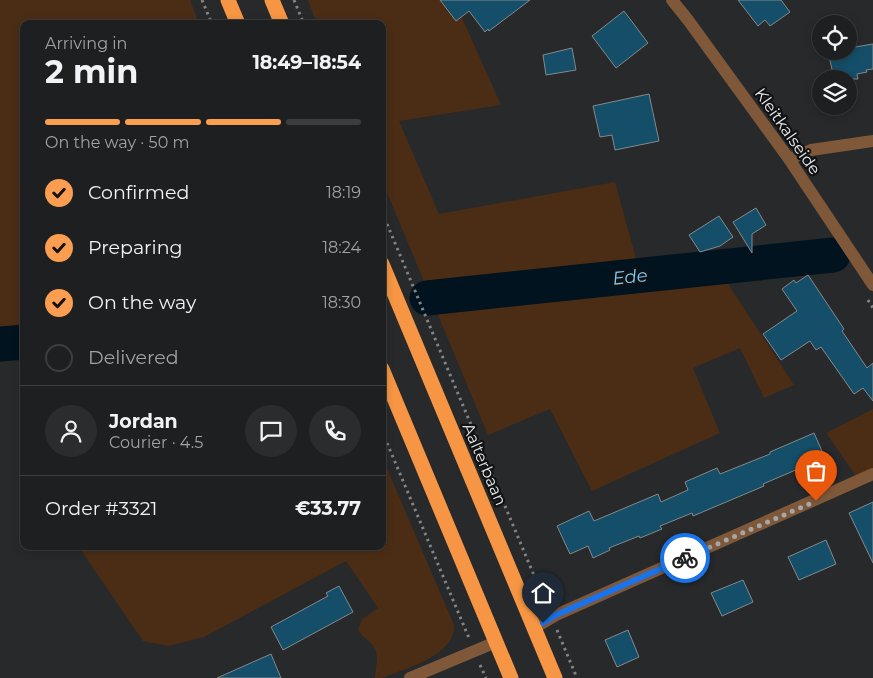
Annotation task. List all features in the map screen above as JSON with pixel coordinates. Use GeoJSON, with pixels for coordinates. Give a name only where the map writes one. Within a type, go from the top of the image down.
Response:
{"type":"FeatureCollection","features":[{"type":"Feature","properties":{"kind":"highway"},"geometry":{"type":"LineString","coordinates":[[228,0],[236,20]]}},
{"type":"Feature","properties":{"kind":"highway"},"geometry":{"type":"LineString","coordinates":[[272,0],[280,20]]}},
{"type":"Feature","properties":{"kind":"highway","name":"Aalterbaan"},"geometry":{"type":"LineString","coordinates":[[386,274],[555,678]]}},
{"type":"Feature","properties":{"kind":"highway"},"geometry":{"type":"LineString","coordinates":[[386,379],[511,678]]}},
{"type":"Feature","properties":{"kind":"street","name":"Kleitkalseide"},"geometry":{"type":"LineString","coordinates":[[672,0],[789,159],[873,285]]}},
{"type":"Feature","properties":{"kind":"street"},"geometry":{"type":"LineString","coordinates":[[789,159],[811,150],[873,141]]}},
{"type":"Feature","properties":{"kind":"street"},"geometry":{"type":"LineString","coordinates":[[534,628],[552,618],[873,474]]}},
{"type":"Feature","properties":{"kind":"street"},"geometry":{"type":"LineString","coordinates":[[410,678],[496,642]]}},
{"type":"Feature","properties":{"kind":"path"},"geometry":{"type":"LineString","coordinates":[[202,0],[210,20]]}},
{"type":"Feature","properties":{"kind":"path"},"geometry":{"type":"LineString","coordinates":[[294,0],[302,20]]}},
{"type":"Feature","properties":{"kind":"path"},"geometry":{"type":"LineString","coordinates":[[386,222],[577,678]]}},
{"type":"Feature","properties":{"kind":"path"},"geometry":{"type":"LineString","coordinates":[[386,441],[486,678]]}},
{"type":"Feature","properties":{"kind":"shaded area"},"geometry":{"type":"Polygon","coordinates":[[[0,0],[190,0],[198,20],[20,20],[20,350],[0,352],[0,0]]]}},
{"type":"Feature","properties":{"kind":"shaded area"},"geometry":{"type":"Polygon","coordinates":[[[308,0],[454,0],[501,105],[399,121],[439,214],[615,182],[641,277],[719,270],[794,385],[764,398],[740,348],[693,368],[720,433],[592,491],[550,409],[488,435],[386,190],[386,20],[316,20],[308,0]]]}},
{"type":"Feature","properties":{"kind":"shaded area"},"geometry":{"type":"Polygon","coordinates":[[[873,409],[873,468],[856,476],[826,433],[873,409]]]}},
{"type":"Feature","properties":{"kind":"shaded area"},"geometry":{"type":"Polygon","coordinates":[[[386,466],[454,625],[452,636],[447,645],[438,653],[416,665],[382,678],[375,678],[376,651],[358,629],[362,619],[378,608],[346,561],[204,637],[168,646],[143,641],[81,550],[386,550],[386,466]]]}},
{"type":"Feature","properties":{"kind":"building"},"geometry":{"type":"Polygon","coordinates":[[[440,0],[530,0],[489,31],[488,29],[485,32],[469,11],[456,21],[440,0]]]}},
{"type":"Feature","properties":{"kind":"building"},"geometry":{"type":"Polygon","coordinates":[[[738,0],[781,0],[790,12],[770,26],[765,20],[758,26],[738,0]]]}},
{"type":"Feature","properties":{"kind":"building"},"geometry":{"type":"Polygon","coordinates":[[[624,11],[648,43],[616,68],[592,36],[624,11]]]}},
{"type":"Feature","properties":{"kind":"building"},"geometry":{"type":"Polygon","coordinates":[[[873,44],[873,69],[857,74],[857,70],[832,70],[830,60],[857,60],[857,47],[873,44]]]}},
{"type":"Feature","properties":{"kind":"building"},"geometry":{"type":"Polygon","coordinates":[[[572,48],[576,70],[546,75],[543,55],[572,48]]]}},
{"type":"Feature","properties":{"kind":"building"},"geometry":{"type":"Polygon","coordinates":[[[649,94],[659,141],[615,150],[612,135],[600,137],[593,106],[649,94]]]}},
{"type":"Feature","properties":{"kind":"building"},"geometry":{"type":"Polygon","coordinates":[[[756,208],[766,225],[752,234],[752,253],[733,222],[756,208]]]}},
{"type":"Feature","properties":{"kind":"building"},"geometry":{"type":"Polygon","coordinates":[[[719,216],[733,237],[720,246],[700,252],[689,235],[719,216]]]}},
{"type":"Feature","properties":{"kind":"building"},"geometry":{"type":"Polygon","coordinates":[[[808,275],[867,368],[873,363],[873,401],[863,388],[854,394],[821,347],[816,350],[810,341],[781,360],[763,334],[797,311],[782,289],[794,280],[796,283],[808,275]]]}},
{"type":"Feature","properties":{"kind":"building"},"geometry":{"type":"Polygon","coordinates":[[[814,433],[826,460],[806,469],[805,466],[763,484],[764,486],[693,516],[692,513],[660,526],[662,529],[609,548],[610,550],[593,558],[588,546],[570,554],[557,526],[589,511],[594,521],[658,494],[661,502],[688,490],[685,482],[717,468],[720,474],[770,454],[770,452],[814,433]]]}},
{"type":"Feature","properties":{"kind":"building"},"geometry":{"type":"Polygon","coordinates":[[[873,502],[873,563],[849,513],[873,502]]]}},
{"type":"Feature","properties":{"kind":"building"},"geometry":{"type":"Polygon","coordinates":[[[826,540],[836,564],[799,580],[788,557],[826,540]]]}},
{"type":"Feature","properties":{"kind":"building"},"geometry":{"type":"Polygon","coordinates":[[[743,580],[753,602],[722,616],[711,593],[743,580]]]}},
{"type":"Feature","properties":{"kind":"building"},"geometry":{"type":"Polygon","coordinates":[[[339,586],[353,612],[283,650],[271,627],[328,596],[326,593],[339,586]]]}},
{"type":"Feature","properties":{"kind":"building"},"geometry":{"type":"Polygon","coordinates":[[[628,630],[639,657],[617,667],[605,640],[628,630]]]}},
{"type":"Feature","properties":{"kind":"building"},"geometry":{"type":"Polygon","coordinates":[[[271,654],[281,678],[217,678],[271,654]]]}},
{"type":"Feature","properties":{"kind":"waterway","name":"Ede"},"geometry":{"type":"LineString","coordinates":[[427,298],[833,255]]}},
{"type":"Feature","properties":{"kind":"waterway","name":"Ede"},"geometry":{"type":"LineString","coordinates":[[0,344],[20,342]]}},
{"type":"Feature","properties":{"kind":"way so far"},"geometry":{"type":"LineString","coordinates":[[685,558],[816,501]]}},
{"type":"Feature","properties":{"kind":"route"},"geometry":{"type":"LineString","coordinates":[[543,623],[556,615],[685,558]]}}]}
